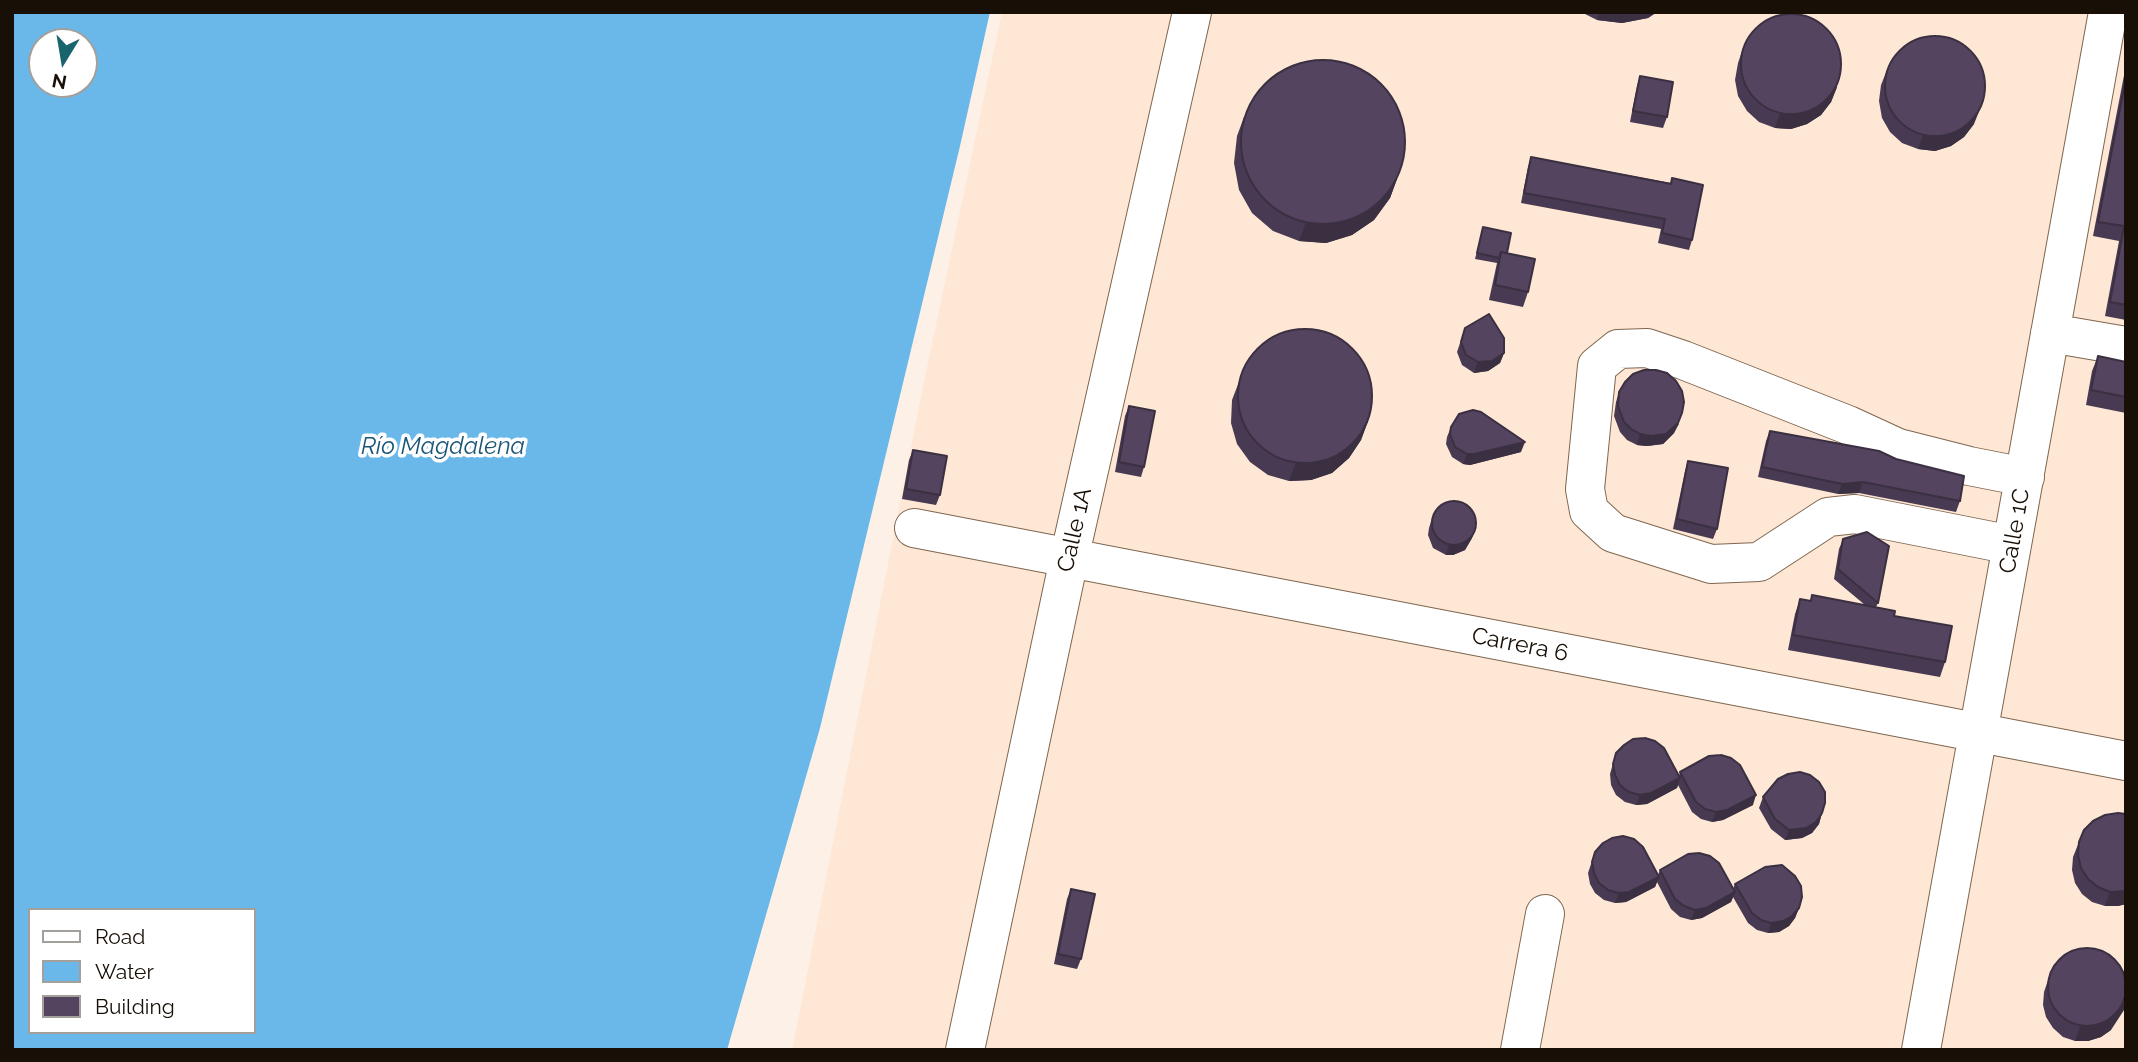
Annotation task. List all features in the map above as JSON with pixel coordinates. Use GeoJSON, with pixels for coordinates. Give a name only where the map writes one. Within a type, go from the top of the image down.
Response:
{"type":"FeatureCollection","features":[{"type":"Feature","properties":{"kind":"street","name":"Calle 1A"},"geometry":{"type":"LineString","coordinates":[[965,1050],[1069,559],[1192,12]]}},
{"type":"Feature","properties":{"kind":"street","name":"Calle 1C"},"geometry":{"type":"LineString","coordinates":[[1921,1050],[2108,12]]}},
{"type":"Feature","properties":{"kind":"street"},"geometry":{"type":"LineString","coordinates":[[2050,333],[2126,346]]}},
{"type":"Feature","properties":{"kind":"street"},"geometry":{"type":"LineString","coordinates":[[2012,545],[1855,514],[1828,517],[1759,562],[1711,564],[1612,533],[1590,511],[1585,489],[1597,366],[1618,349],[1647,348],[1835,420],[1898,448],[2025,477]]}},
{"type":"Feature","properties":{"kind":"street","name":"Carrera 6"},"geometry":{"type":"LineString","coordinates":[[914,528],[2126,761]]}},
{"type":"Feature","properties":{"kind":"street"},"geometry":{"type":"LineString","coordinates":[[1520,1050],[1545,914]]}},
{"type":"Feature","properties":{"kind":"shaded area"},"geometry":{"type":"Polygon","coordinates":[[[1002,12],[2126,12],[2126,1050],[792,1050],[922,391],[1002,12]]]}},
{"type":"Feature","properties":{"kind":"water","name":"Río Magdalena"},"geometry":{"type":"Polygon","coordinates":[[[12,12],[990,12],[820,728],[727,1050],[12,1050],[12,12]]]}},
{"type":"Feature","properties":{"kind":"building"},"geometry":{"type":"Polygon","coordinates":[[[1791,14],[1819,22],[1833,36],[1841,64],[1833,92],[1819,106],[1791,114],[1763,106],[1749,92],[1741,64],[1749,36],[1763,22],[1791,14]]]}},
{"type":"Feature","properties":{"kind":"building"},"geometry":{"type":"Polygon","coordinates":[[[1935,36],[1963,44],[1977,58],[1985,86],[1977,114],[1963,128],[1935,136],[1907,128],[1893,114],[1885,86],[1893,58],[1907,44],[1935,36]]]}},
{"type":"Feature","properties":{"kind":"building"},"geometry":{"type":"Polygon","coordinates":[[[1323,60],[1354,66],[1381,84],[1399,111],[1405,142],[1399,173],[1381,200],[1354,218],[1323,224],[1292,218],[1265,200],[1247,173],[1241,142],[1247,111],[1265,84],[1292,66],[1323,60]]]}},
{"type":"Feature","properties":{"kind":"building"},"geometry":{"type":"Polygon","coordinates":[[[1640,76],[1673,82],[1667,117],[1633,111],[1640,76]]]}},
{"type":"Feature","properties":{"kind":"building"},"geometry":{"type":"Polygon","coordinates":[[[2126,78],[2126,305],[2110,302],[2124,226],[2098,222],[2126,78]]]}},
{"type":"Feature","properties":{"kind":"building"},"geometry":{"type":"Polygon","coordinates":[[[1531,157],[1671,184],[1672,178],[1703,185],[1692,240],[1662,233],[1665,219],[1524,193],[1531,157]]]}},
{"type":"Feature","properties":{"kind":"building"},"geometry":{"type":"Polygon","coordinates":[[[1483,227],[1511,233],[1507,253],[1501,252],[1499,258],[1477,253],[1483,227]]]}},
{"type":"Feature","properties":{"kind":"building"},"geometry":{"type":"Polygon","coordinates":[[[1501,252],[1535,259],[1528,292],[1495,285],[1501,252]]]}},
{"type":"Feature","properties":{"kind":"building"},"geometry":{"type":"Polygon","coordinates":[[[1489,314],[1504,338],[1504,353],[1492,361],[1478,362],[1466,355],[1461,342],[1465,328],[1489,314]]]}},
{"type":"Feature","properties":{"kind":"building"},"geometry":{"type":"Polygon","coordinates":[[[1305,329],[1331,334],[1352,349],[1367,370],[1372,396],[1367,422],[1352,443],[1331,458],[1305,463],[1279,458],[1258,443],[1243,422],[1238,396],[1243,370],[1258,349],[1279,334],[1305,329]]]}},
{"type":"Feature","properties":{"kind":"building"},"geometry":{"type":"Polygon","coordinates":[[[2098,356],[2126,362],[2126,397],[2091,390],[2098,356]]]}},
{"type":"Feature","properties":{"kind":"building"},"geometry":{"type":"Polygon","coordinates":[[[1644,370],[1667,373],[1682,391],[1682,413],[1678,423],[1666,434],[1651,436],[1631,429],[1624,422],[1618,406],[1619,392],[1625,382],[1633,374],[1644,370]]]}},
{"type":"Feature","properties":{"kind":"building"},"geometry":{"type":"Polygon","coordinates":[[[1129,406],[1155,411],[1144,467],[1119,462],[1129,406]]]}},
{"type":"Feature","properties":{"kind":"building"},"geometry":{"type":"Polygon","coordinates":[[[1473,410],[1481,412],[1525,442],[1474,454],[1467,454],[1455,447],[1450,434],[1451,427],[1459,414],[1473,410]]]}},
{"type":"Feature","properties":{"kind":"building"},"geometry":{"type":"Polygon","coordinates":[[[1770,431],[1879,451],[1896,459],[1964,476],[1960,501],[1863,482],[1842,484],[1762,467],[1770,431]]]}},
{"type":"Feature","properties":{"kind":"building"},"geometry":{"type":"Polygon","coordinates":[[[913,450],[947,456],[940,495],[906,489],[913,450]]]}},
{"type":"Feature","properties":{"kind":"building"},"geometry":{"type":"Polygon","coordinates":[[[1688,461],[1728,468],[1717,529],[1677,519],[1688,461]]]}},
{"type":"Feature","properties":{"kind":"building"},"geometry":{"type":"Polygon","coordinates":[[[1454,501],[1469,508],[1476,523],[1469,538],[1454,545],[1439,538],[1432,523],[1439,508],[1454,501]]]}},
{"type":"Feature","properties":{"kind":"building"},"geometry":{"type":"Polygon","coordinates":[[[1867,532],[1889,546],[1878,603],[1838,569],[1843,539],[1867,532]]]}},
{"type":"Feature","properties":{"kind":"building"},"geometry":{"type":"Polygon","coordinates":[[[1812,595],[1895,611],[1894,616],[1952,626],[1945,662],[1793,635],[1800,599],[1811,601],[1812,595]]]}},
{"type":"Feature","properties":{"kind":"building"},"geometry":{"type":"Polygon","coordinates":[[[1645,738],[1664,748],[1680,778],[1651,793],[1640,795],[1629,792],[1620,785],[1613,764],[1616,753],[1624,745],[1633,739],[1645,738]]]}},
{"type":"Feature","properties":{"kind":"building"},"geometry":{"type":"Polygon","coordinates":[[[1721,755],[1740,765],[1756,795],[1727,810],[1716,812],[1705,809],[1696,802],[1680,772],[1709,756],[1721,755]]]}},
{"type":"Feature","properties":{"kind":"building"},"geometry":{"type":"Polygon","coordinates":[[[1800,772],[1819,782],[1825,792],[1825,803],[1816,822],[1806,828],[1789,830],[1775,819],[1763,797],[1778,779],[1800,772]]]}},
{"type":"Feature","properties":{"kind":"building"},"geometry":{"type":"Polygon","coordinates":[[[2118,813],[2126,814],[2126,891],[2110,892],[2088,879],[2081,868],[2079,842],[2084,830],[2093,821],[2118,813]]]}},
{"type":"Feature","properties":{"kind":"building"},"geometry":{"type":"Polygon","coordinates":[[[1623,836],[1634,839],[1643,847],[1659,877],[1629,892],[1619,893],[1608,890],[1599,883],[1592,862],[1595,852],[1603,843],[1623,836]]]}},
{"type":"Feature","properties":{"kind":"building"},"geometry":{"type":"Polygon","coordinates":[[[1688,854],[1710,856],[1719,863],[1735,892],[1706,908],[1695,910],[1675,899],[1660,870],[1688,854]]]}},
{"type":"Feature","properties":{"kind":"building"},"geometry":{"type":"Polygon","coordinates":[[[1782,865],[1795,876],[1801,886],[1802,897],[1799,908],[1792,916],[1771,923],[1752,913],[1735,884],[1765,867],[1782,865]]]}},
{"type":"Feature","properties":{"kind":"building"},"geometry":{"type":"Polygon","coordinates":[[[1071,889],[1095,894],[1081,959],[1058,954],[1071,889]]]}},
{"type":"Feature","properties":{"kind":"building"},"geometry":{"type":"Polygon","coordinates":[[[2087,948],[2102,951],[2115,959],[2123,972],[2126,987],[2123,1002],[2115,1015],[2102,1023],[2087,1026],[2072,1023],[2059,1015],[2051,1002],[2048,987],[2051,972],[2059,959],[2072,951],[2087,948]]]}}]}
